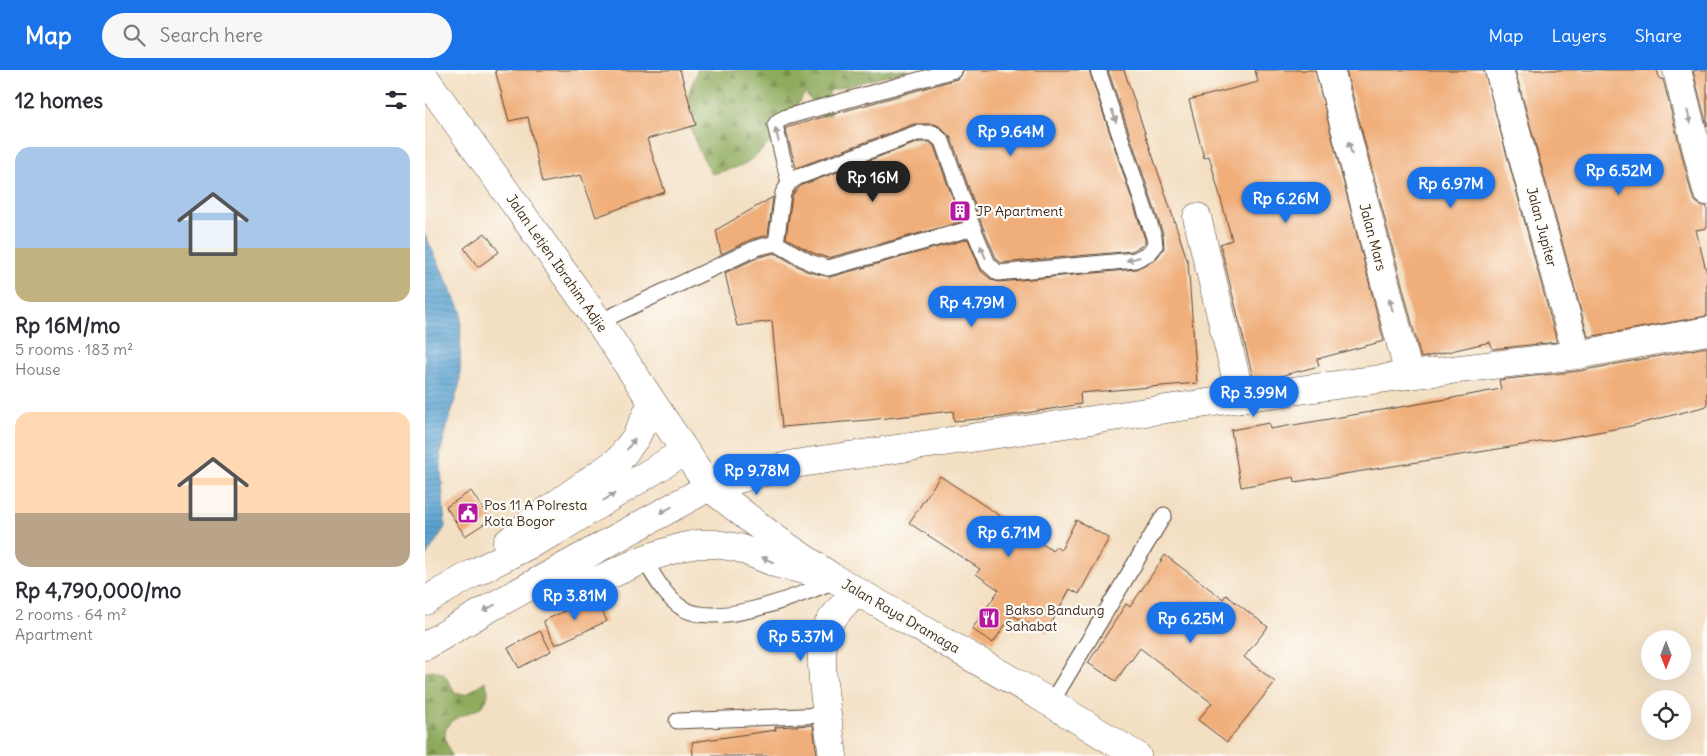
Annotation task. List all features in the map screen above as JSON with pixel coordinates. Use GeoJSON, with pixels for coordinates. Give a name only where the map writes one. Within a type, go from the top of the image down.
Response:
{"type":"FeatureCollection","features":[{"type":"Feature","properties":{"kind":"main road","name":"Jalan Mars"},"geometry":{"type":"LineString","coordinates":[[1330,70],[1409,375]]}},
{"type":"Feature","properties":{"kind":"main road","name":"Jalan Jupiter"},"geometry":{"type":"LineString","coordinates":[[1499,70],[1577,355]]}},
{"type":"Feature","properties":{"kind":"main road"},"geometry":{"type":"LineString","coordinates":[[1677,70],[1707,191]]}},
{"type":"Feature","properties":{"kind":"main road","name":"Jalan Letjen Ibrahim Adjie"},"geometry":{"type":"LineString","coordinates":[[425,78],[599,322],[685,451]]}},
{"type":"Feature","properties":{"kind":"main road"},"geometry":{"type":"LineString","coordinates":[[1197,217],[1241,398]]}},
{"type":"Feature","properties":{"kind":"main road"},"geometry":{"type":"LineString","coordinates":[[431,643],[531,585],[709,487],[794,464],[1241,398],[1577,355],[1707,331]]}},
{"type":"Feature","properties":{"kind":"main road"},"geometry":{"type":"LineString","coordinates":[[472,574],[531,522],[619,460],[636,437],[652,403]]}},
{"type":"Feature","properties":{"kind":"main road"},"geometry":{"type":"LineString","coordinates":[[427,600],[472,574],[554,532],[685,451]]}},
{"type":"Feature","properties":{"kind":"main road","name":"Jalan Raya Dramaga"},"geometry":{"type":"LineString","coordinates":[[685,451],[709,487],[773,537],[842,582],[1051,703],[1137,756]]}},
{"type":"Feature","properties":{"kind":"main road"},"geometry":{"type":"LineString","coordinates":[[531,585],[598,580],[644,560],[682,547],[698,544],[716,544],[739,548],[778,564],[842,582],[825,628],[822,652],[827,715],[833,756]]}},
{"type":"Feature","properties":{"kind":"lane"},"geometry":{"type":"LineString","coordinates":[[789,183],[775,125],[778,121],[786,117],[954,70]]}},
{"type":"Feature","properties":{"kind":"lane"},"geometry":{"type":"LineString","coordinates":[[776,243],[783,192],[789,183],[798,177],[917,133],[933,133],[942,142],[988,264],[998,273],[1135,260],[1149,253],[1155,246],[1154,237],[1098,70]]}},
{"type":"Feature","properties":{"kind":"lane"},"geometry":{"type":"LineString","coordinates":[[599,322],[755,248],[776,243],[809,262],[828,268],[973,228]]}},
{"type":"Feature","properties":{"kind":"lane"},"geometry":{"type":"LineString","coordinates":[[1051,703],[1164,515]]}},
{"type":"Feature","properties":{"kind":"lane"},"geometry":{"type":"LineString","coordinates":[[644,560],[666,594],[683,608],[702,615],[725,614],[773,604],[842,582]]}},
{"type":"Feature","properties":{"kind":"lane"},"geometry":{"type":"LineString","coordinates":[[677,721],[827,715]]}},
{"type":"Feature","properties":{"kind":"green space"},"geometry":{"type":"Polygon","coordinates":[[[697,70],[909,70],[829,91],[833,138],[822,115],[805,93],[778,133],[762,151],[742,165],[712,174],[698,148],[689,120],[688,96],[697,70]]]}},
{"type":"Feature","properties":{"kind":"green space"},"geometry":{"type":"Polygon","coordinates":[[[433,670],[444,674],[456,694],[467,694],[485,681],[488,689],[486,701],[481,706],[451,722],[446,728],[445,739],[451,756],[425,756],[425,672],[433,670]]]}},
{"type":"Feature","properties":{"kind":"water"},"geometry":{"type":"Polygon","coordinates":[[[425,235],[461,310],[460,382],[440,453],[445,527],[425,558],[425,235]]]}},
{"type":"Feature","properties":{"kind":"building"},"geometry":{"type":"Polygon","coordinates":[[[495,70],[680,70],[696,125],[647,139],[665,192],[596,217],[581,175],[542,183],[528,117],[509,121],[495,70]]]}},
{"type":"Feature","properties":{"kind":"building"},"geometry":{"type":"Polygon","coordinates":[[[963,70],[1089,70],[1145,243],[1132,251],[1001,263],[996,258],[982,225],[951,138],[939,126],[934,124],[914,124],[796,168],[785,128],[957,79],[961,76],[963,70]]]}},
{"type":"Feature","properties":{"kind":"building"},"geometry":{"type":"Polygon","coordinates":[[[1108,70],[1124,70],[1188,262],[1197,383],[1080,393],[1081,404],[1002,417],[954,421],[953,411],[782,427],[772,321],[737,326],[725,273],[759,257],[775,253],[806,271],[830,277],[968,239],[981,271],[992,280],[999,282],[1136,269],[1156,259],[1164,248],[1163,234],[1108,70]]]}},
{"type":"Feature","properties":{"kind":"building"},"geometry":{"type":"Polygon","coordinates":[[[1255,70],[1315,70],[1384,341],[1317,359],[1319,366],[1254,381],[1220,244],[1232,240],[1209,156],[1204,158],[1189,100],[1258,82],[1255,70]]]}},
{"type":"Feature","properties":{"kind":"building"},"geometry":{"type":"Polygon","coordinates":[[[1346,70],[1484,70],[1557,342],[1492,349],[1490,342],[1421,358],[1346,70]]]}},
{"type":"Feature","properties":{"kind":"building"},"geometry":{"type":"Polygon","coordinates":[[[1515,70],[1657,70],[1660,79],[1663,79],[1692,195],[1696,202],[1702,206],[1707,206],[1707,228],[1696,230],[1707,274],[1707,316],[1588,337],[1515,70]]]}},
{"type":"Feature","properties":{"kind":"building"},"geometry":{"type":"Polygon","coordinates":[[[1707,70],[1707,126],[1693,71],[1707,70]]]}},
{"type":"Feature","properties":{"kind":"building"},"geometry":{"type":"Polygon","coordinates":[[[919,142],[929,142],[934,146],[961,222],[828,258],[813,253],[786,238],[792,196],[802,185],[919,142]]]}},
{"type":"Feature","properties":{"kind":"building"},"geometry":{"type":"Polygon","coordinates":[[[773,197],[768,235],[752,239],[721,254],[716,230],[773,197]]]}},
{"type":"Feature","properties":{"kind":"building"},"geometry":{"type":"Polygon","coordinates":[[[485,233],[499,252],[478,267],[464,248],[485,233]]]}},
{"type":"Feature","properties":{"kind":"building"},"geometry":{"type":"Polygon","coordinates":[[[1707,347],[1707,406],[1631,426],[1559,439],[1295,482],[1294,477],[1241,487],[1231,430],[1269,423],[1270,429],[1447,399],[1501,389],[1499,380],[1579,371],[1707,347]]]}},
{"type":"Feature","properties":{"kind":"building"},"geometry":{"type":"Polygon","coordinates":[[[940,476],[1053,551],[1055,547],[1061,550],[1076,520],[1109,538],[1079,594],[1070,589],[1046,633],[1012,615],[993,643],[972,629],[999,590],[976,574],[980,569],[909,523],[940,476]]]}},
{"type":"Feature","properties":{"kind":"building","name":"Pos 11 A Polresta Kota Bogor"},"geometry":{"type":"Polygon","coordinates":[[[471,491],[490,520],[465,536],[446,507],[471,491]]]}},
{"type":"Feature","properties":{"kind":"building"},"geometry":{"type":"Polygon","coordinates":[[[1165,555],[1223,599],[1226,595],[1268,627],[1244,657],[1275,682],[1227,742],[1198,720],[1212,703],[1140,648],[1116,681],[1088,663],[1126,604],[1130,607],[1165,555]]]}},
{"type":"Feature","properties":{"kind":"building"},"geometry":{"type":"Polygon","coordinates":[[[595,597],[607,621],[555,645],[543,621],[595,597]]]}},
{"type":"Feature","properties":{"kind":"building"},"geometry":{"type":"Polygon","coordinates":[[[540,631],[551,651],[519,668],[508,648],[540,631]]]}},
{"type":"Feature","properties":{"kind":"building"},"geometry":{"type":"Polygon","coordinates":[[[813,725],[817,756],[693,756],[692,742],[776,730],[775,727],[813,725]]]}},
{"type":"Feature","properties":{"kind":"place","name":"JP Apartment"},"geometry":{"type":"Point","coordinates":[960,211]}},
{"type":"Feature","properties":{"kind":"place","name":"Pos 11 A Polresta Kota Bogor"},"geometry":{"type":"Point","coordinates":[468,513]}},
{"type":"Feature","properties":{"kind":"place","name":"Bakso Bandung Sahabat"},"geometry":{"type":"Point","coordinates":[989,618]}}]}
